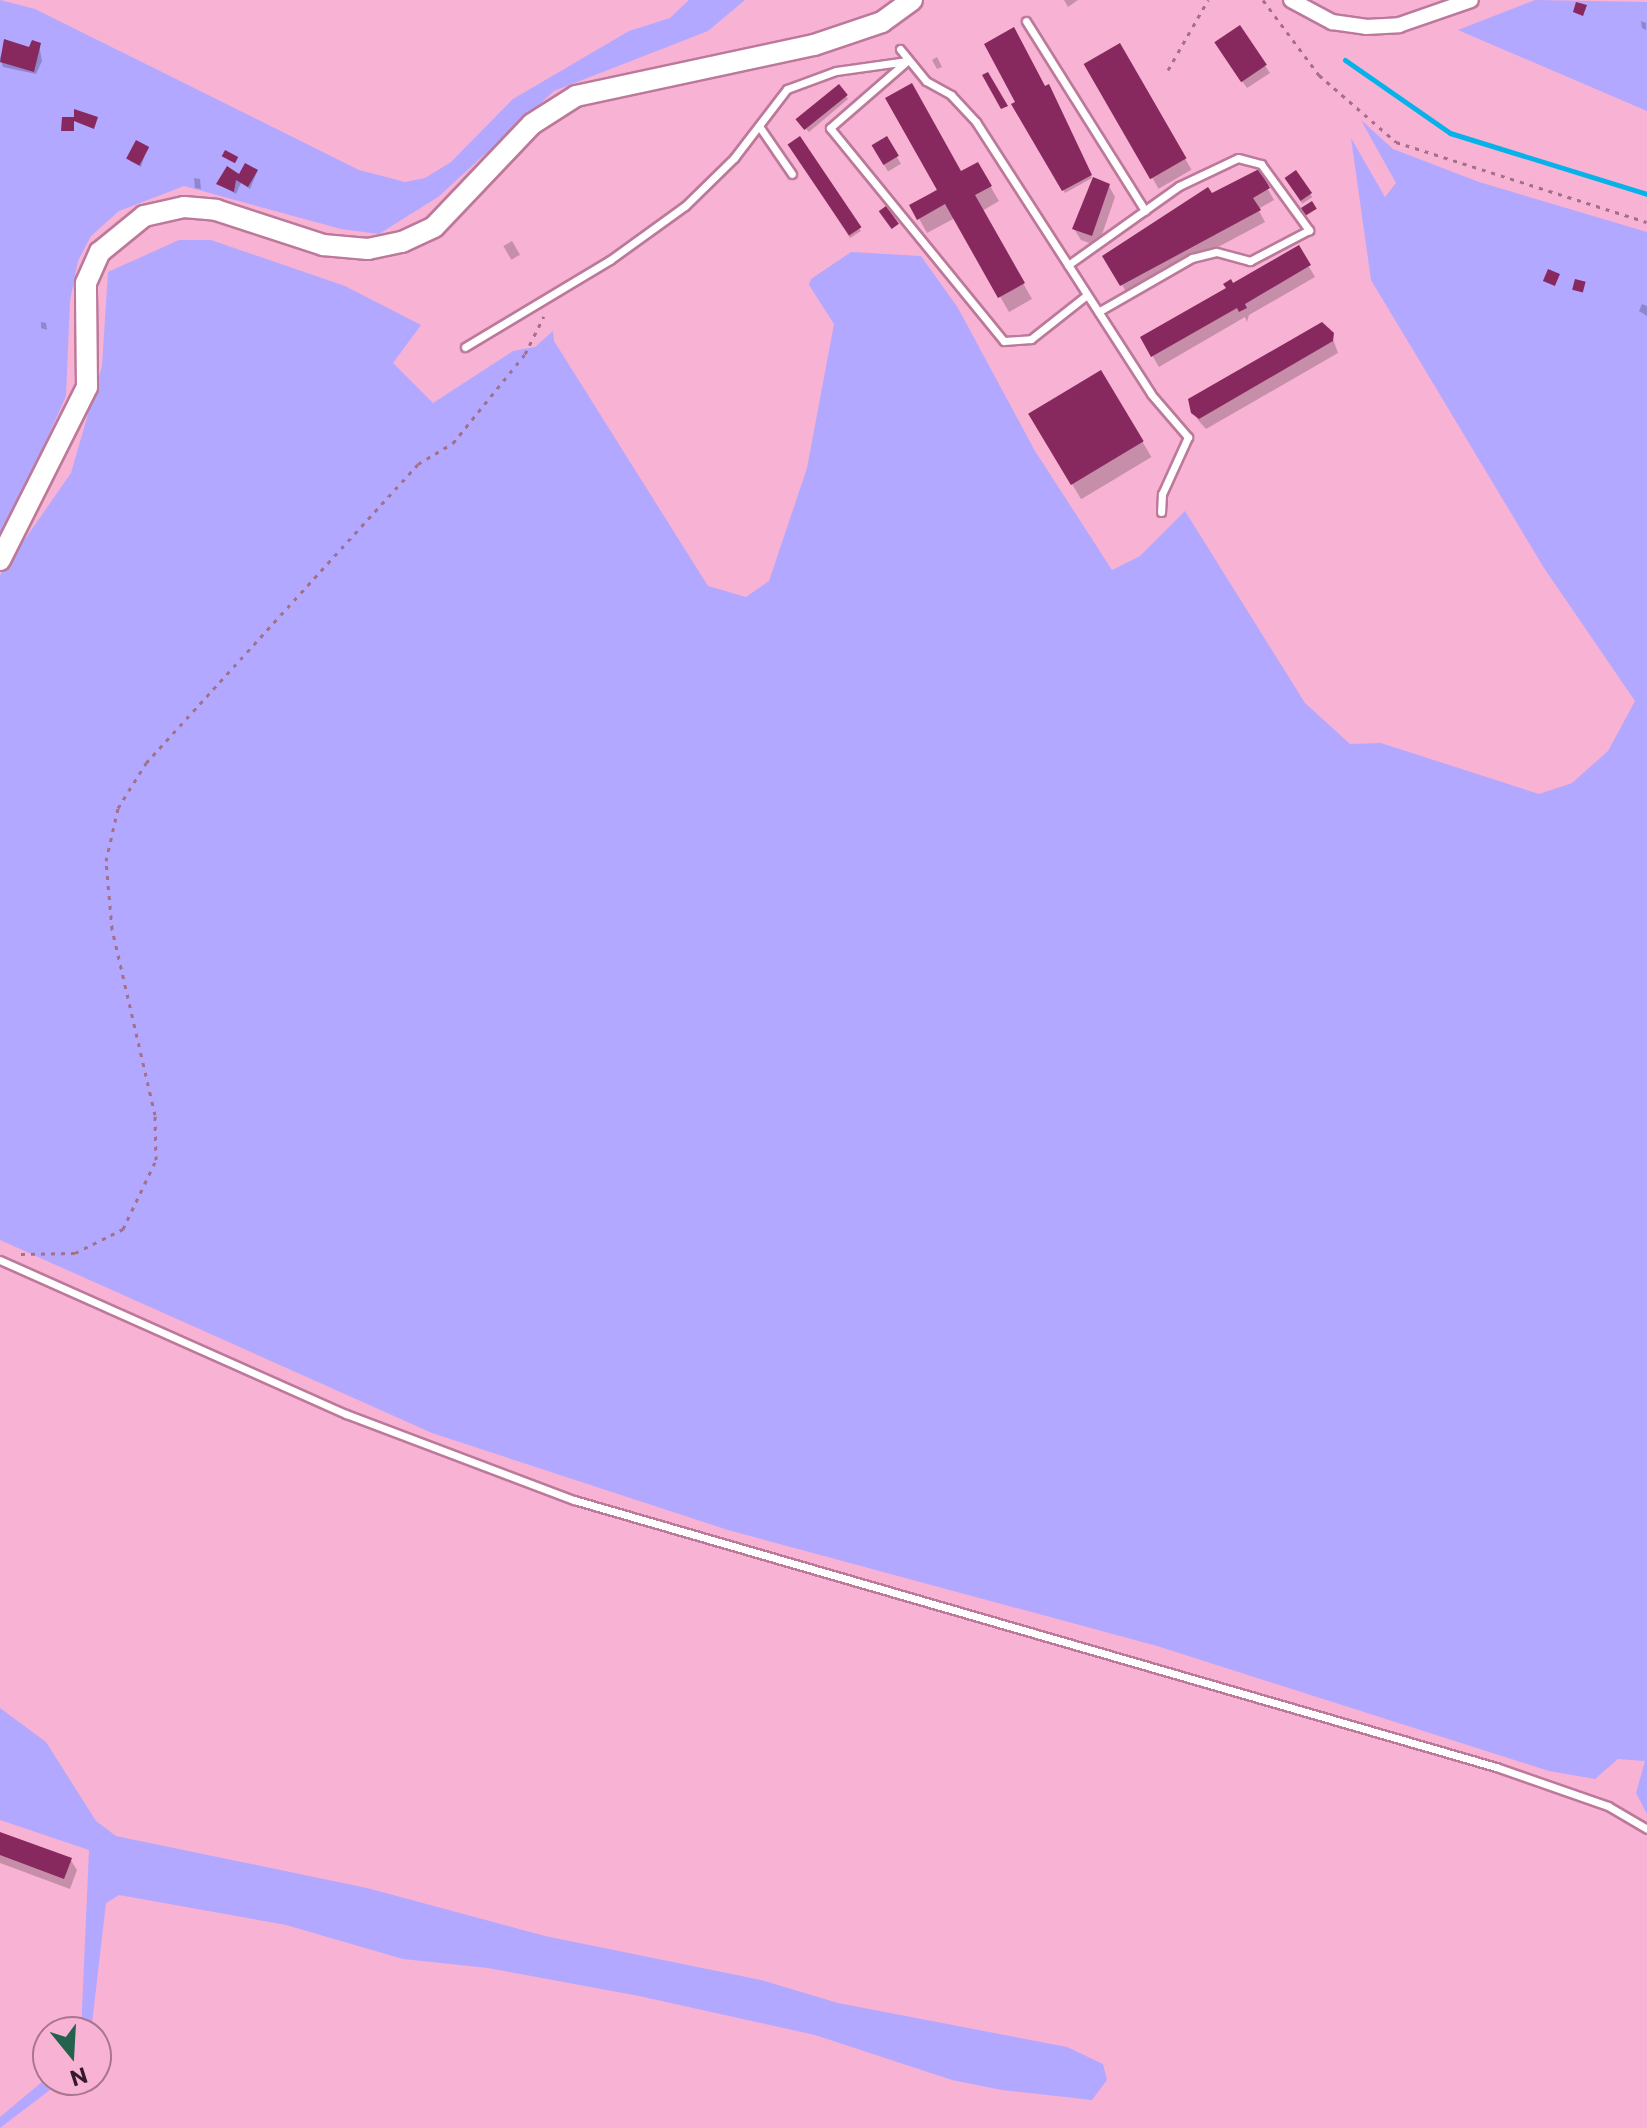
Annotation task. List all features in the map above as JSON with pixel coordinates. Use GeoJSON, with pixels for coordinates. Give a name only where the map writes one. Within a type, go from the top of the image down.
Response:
{"type":"FeatureCollection","features":[{"type":"Feature","properties":{"kind":"main road"},"geometry":{"type":"LineString","coordinates":[[0,560],[87,387],[86,283],[100,252],[144,216],[184,207],[216,210],[323,245],[368,249],[402,242],[434,227],[532,124],[576,96],[814,45],[882,22],[912,0]]}},
{"type":"Feature","properties":{"kind":"street"},"geometry":{"type":"LineString","coordinates":[[1291,0],[1332,22],[1366,27],[1399,25],[1471,0]]}},
{"type":"Feature","properties":{"kind":"lane"},"geometry":{"type":"LineString","coordinates":[[1026,21],[1145,211]]}},
{"type":"Feature","properties":{"kind":"lane"},"geometry":{"type":"LineString","coordinates":[[900,49],[907,61],[976,122],[1151,394],[1188,437],[1162,494],[1161,512]]}},
{"type":"Feature","properties":{"kind":"lane"},"geometry":{"type":"LineString","coordinates":[[465,347],[557,291],[685,206],[759,126],[787,89],[836,71],[907,61]]}},
{"type":"Feature","properties":{"kind":"lane"},"geometry":{"type":"LineString","coordinates":[[907,61],[830,128],[1004,341],[1031,339],[1087,295]]}},
{"type":"Feature","properties":{"kind":"lane"},"geometry":{"type":"LineString","coordinates":[[759,126],[792,174]]}},
{"type":"Feature","properties":{"kind":"lane"},"geometry":{"type":"LineString","coordinates":[[1068,265],[1179,186],[1238,158],[1261,164],[1309,230],[1250,261],[1216,252],[1192,258],[1098,312]]}},
{"type":"Feature","properties":{"kind":"lane"},"geometry":{"type":"LineString","coordinates":[[0,1260],[346,1414],[574,1500],[1481,1762],[1608,1806],[1647,1829]]}},
{"type":"Feature","properties":{"kind":"path"},"geometry":{"type":"LineString","coordinates":[[1168,70],[1208,0]]}},
{"type":"Feature","properties":{"kind":"path"},"geometry":{"type":"LineString","coordinates":[[1263,0],[1319,75],[1396,142],[1647,222]]}},
{"type":"Feature","properties":{"kind":"path"},"geometry":{"type":"LineString","coordinates":[[15,1254],[75,1253],[123,1229],[156,1160],[155,1115],[112,929],[106,861],[118,808],[146,763],[418,464],[453,443],[525,354],[557,291]]}},
{"type":"Feature","properties":{"kind":"shaded area"},"geometry":{"type":"Polygon","coordinates":[[[0,0],[35,9],[359,170],[405,182],[425,178],[451,162],[513,99],[629,31],[670,18],[689,0],[745,0],[708,31],[554,91],[438,197],[379,234],[341,229],[184,186],[119,211],[91,236],[78,261],[70,301],[66,396],[19,502],[0,532],[0,0]]]}},
{"type":"Feature","properties":{"kind":"shaded area"},"geometry":{"type":"Polygon","coordinates":[[[1535,0],[1647,2],[1647,111],[1458,30],[1535,0]]]}},
{"type":"Feature","properties":{"kind":"shaded area"},"geometry":{"type":"Polygon","coordinates":[[[1361,120],[1393,149],[1479,182],[1647,232],[1647,1814],[1636,1793],[1645,1761],[1618,1759],[1595,1779],[1549,1771],[1157,1646],[728,1530],[432,1433],[0,1240],[0,575],[71,473],[102,366],[108,272],[179,240],[211,240],[345,286],[421,325],[393,363],[433,403],[513,351],[535,347],[553,331],[554,341],[708,586],[746,597],[769,581],[807,468],[834,324],[809,285],[811,279],[851,252],[921,256],[958,308],[1035,451],[1112,570],[1140,556],[1185,511],[1305,703],[1350,744],[1381,743],[1539,794],[1572,783],[1608,751],[1635,701],[1544,568],[1371,280],[1351,138],[1385,197],[1396,183],[1361,120]]]}},
{"type":"Feature","properties":{"kind":"shaded area"},"geometry":{"type":"Polygon","coordinates":[[[0,1708],[46,1742],[96,1821],[116,1836],[367,1888],[545,1936],[761,1980],[838,2003],[1067,2047],[1103,2064],[1107,2080],[1092,2100],[1002,2090],[952,2080],[815,2035],[639,1996],[488,1968],[403,1959],[286,1925],[119,1895],[106,1903],[93,2016],[82,2016],[89,1850],[0,1820],[0,1708]]]}},
{"type":"Feature","properties":{"kind":"shaded area"},"geometry":{"type":"Polygon","coordinates":[[[32,2090],[32,2096],[42,2096],[0,2128],[0,2117],[32,2090]]]}},
{"type":"Feature","properties":{"kind":"building"},"geometry":{"type":"Polygon","coordinates":[[[1576,2],[1587,5],[1583,16],[1573,12],[1576,2]]]}},
{"type":"Feature","properties":{"kind":"building"},"geometry":{"type":"Polygon","coordinates":[[[1240,25],[1267,65],[1241,82],[1214,42],[1240,25]]]}},
{"type":"Feature","properties":{"kind":"building"},"geometry":{"type":"Polygon","coordinates":[[[1014,27],[1045,86],[1049,84],[1092,175],[1062,191],[1011,104],[1015,102],[984,44],[1014,27]]]}},
{"type":"Feature","properties":{"kind":"building"},"geometry":{"type":"Polygon","coordinates":[[[4,39],[29,47],[32,40],[41,43],[34,72],[0,62],[4,39]]]}},
{"type":"Feature","properties":{"kind":"building"},"geometry":{"type":"Polygon","coordinates":[[[1120,43],[1186,158],[1150,179],[1084,64],[1120,43]]]}},
{"type":"Feature","properties":{"kind":"building"},"geometry":{"type":"Polygon","coordinates":[[[988,72],[1008,106],[1001,109],[982,75],[988,72]]]}},
{"type":"Feature","properties":{"kind":"building"},"geometry":{"type":"Polygon","coordinates":[[[912,83],[961,171],[978,162],[992,186],[975,195],[1025,283],[998,298],[945,204],[917,220],[909,205],[937,190],[885,98],[912,83]]]}},
{"type":"Feature","properties":{"kind":"building"},"geometry":{"type":"Polygon","coordinates":[[[839,84],[848,95],[804,130],[795,119],[839,84]]]}},
{"type":"Feature","properties":{"kind":"building"},"geometry":{"type":"Polygon","coordinates":[[[74,109],[98,117],[94,129],[74,121],[74,131],[61,131],[62,117],[74,117],[74,109]]]}},
{"type":"Feature","properties":{"kind":"building"},"geometry":{"type":"Polygon","coordinates":[[[800,136],[862,227],[849,236],[788,144],[800,136]]]}},
{"type":"Feature","properties":{"kind":"building"},"geometry":{"type":"Polygon","coordinates":[[[887,136],[899,156],[883,165],[872,145],[887,136]]]}},
{"type":"Feature","properties":{"kind":"building"},"geometry":{"type":"Polygon","coordinates":[[[136,140],[149,147],[139,166],[126,159],[136,140]]]}},
{"type":"Feature","properties":{"kind":"building"},"geometry":{"type":"Polygon","coordinates":[[[225,150],[238,157],[235,163],[222,156],[225,150]]]}},
{"type":"Feature","properties":{"kind":"building"},"geometry":{"type":"Polygon","coordinates":[[[245,163],[258,170],[248,187],[236,180],[234,192],[216,184],[227,166],[239,174],[245,163]]]}},
{"type":"Feature","properties":{"kind":"building"},"geometry":{"type":"Polygon","coordinates":[[[1259,169],[1270,188],[1253,198],[1261,210],[1120,286],[1102,256],[1208,187],[1212,193],[1259,169]]]}},
{"type":"Feature","properties":{"kind":"building"},"geometry":{"type":"Polygon","coordinates":[[[1296,170],[1312,193],[1301,201],[1285,178],[1296,170]]]}},
{"type":"Feature","properties":{"kind":"building"},"geometry":{"type":"Polygon","coordinates":[[[1093,177],[1110,184],[1092,236],[1072,229],[1093,177]]]}},
{"type":"Feature","properties":{"kind":"building"},"geometry":{"type":"Polygon","coordinates":[[[1312,201],[1317,209],[1306,216],[1301,208],[1312,201]]]}},
{"type":"Feature","properties":{"kind":"building"},"geometry":{"type":"Polygon","coordinates":[[[886,206],[899,224],[892,229],[879,211],[886,206]]]}},
{"type":"Feature","properties":{"kind":"building"},"geometry":{"type":"Polygon","coordinates":[[[1299,245],[1311,265],[1245,304],[1247,308],[1239,312],[1237,308],[1151,357],[1140,337],[1226,288],[1223,284],[1231,279],[1233,283],[1299,245]]]}},
{"type":"Feature","properties":{"kind":"building"},"geometry":{"type":"Polygon","coordinates":[[[1548,269],[1560,274],[1555,286],[1543,281],[1548,269]]]}},
{"type":"Feature","properties":{"kind":"building"},"geometry":{"type":"Polygon","coordinates":[[[1575,279],[1586,282],[1583,292],[1572,290],[1575,279]]]}},
{"type":"Feature","properties":{"kind":"building"},"geometry":{"type":"Polygon","coordinates":[[[1322,322],[1334,333],[1333,341],[1199,419],[1191,413],[1188,399],[1322,322]]]}},
{"type":"Feature","properties":{"kind":"building"},"geometry":{"type":"Polygon","coordinates":[[[1101,370],[1144,441],[1071,485],[1028,414],[1101,370]]]}},
{"type":"Feature","properties":{"kind":"building"},"geometry":{"type":"Polygon","coordinates":[[[0,1832],[72,1858],[64,1879],[0,1855],[0,1832]]]}},
{"type":"Feature","properties":{"kind":"waterway"},"geometry":{"type":"LineString","coordinates":[[1345,60],[1450,133],[1647,194]]}}]}
